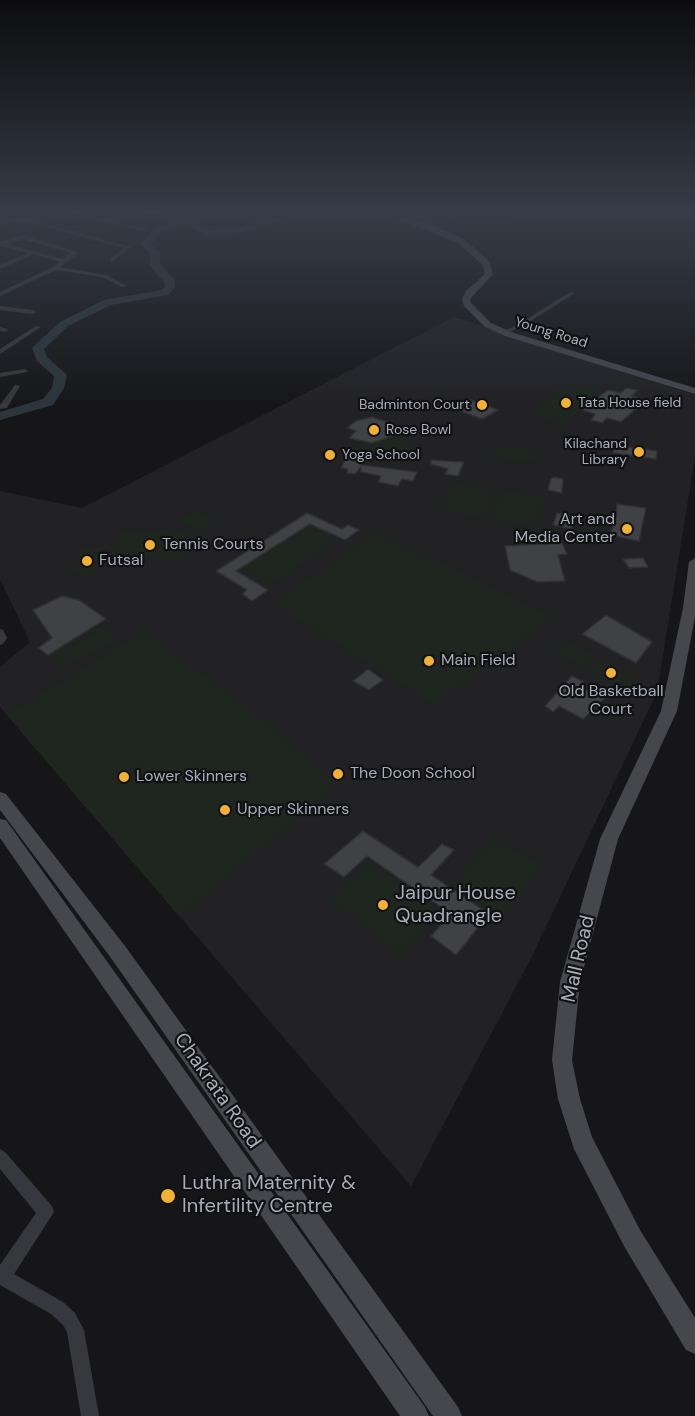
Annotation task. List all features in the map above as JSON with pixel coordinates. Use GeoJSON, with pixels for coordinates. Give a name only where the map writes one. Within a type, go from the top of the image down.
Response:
{"type":"FeatureCollection","features":[{"type":"Feature","properties":{"kind":"street"},"geometry":{"type":"LineString","coordinates":[[0,294],[36,277]]}},
{"type":"Feature","properties":{"kind":"street"},"geometry":{"type":"LineString","coordinates":[[106,277],[124,286]]}},
{"type":"Feature","properties":{"kind":"street","name":"Young Road"},"geometry":{"type":"LineString","coordinates":[[486,277],[469,293],[467,304],[483,321],[505,332],[695,391]]}},
{"type":"Feature","properties":{"kind":"street"},"geometry":{"type":"LineString","coordinates":[[505,332],[521,325],[572,293]]}},
{"type":"Feature","properties":{"kind":"street"},"geometry":{"type":"LineString","coordinates":[[0,308],[33,312]]}},
{"type":"Feature","properties":{"kind":"street"},"geometry":{"type":"LineString","coordinates":[[0,352],[38,327]]}},
{"type":"Feature","properties":{"kind":"street"},"geometry":{"type":"LineString","coordinates":[[0,375],[25,371]]}},
{"type":"Feature","properties":{"kind":"street"},"geometry":{"type":"LineString","coordinates":[[0,407],[4,406],[17,387]]}},
{"type":"Feature","properties":{"kind":"street","name":"Mall Road"},"geometry":{"type":"LineString","coordinates":[[695,562],[686,631],[669,711],[609,839],[570,982],[562,1060],[569,1099],[582,1141],[633,1238],[695,1341]]}},
{"type":"Feature","properties":{"kind":"street"},"geometry":{"type":"LineString","coordinates":[[0,632],[3,638],[0,642]]}},
{"type":"Feature","properties":{"kind":"street","name":"Chakrata Road"},"geometry":{"type":"LineString","coordinates":[[3,814],[416,1416]]}},
{"type":"Feature","properties":{"kind":"street","name":"Chakrata Road"},"geometry":{"type":"LineString","coordinates":[[3,814],[118,952],[449,1416]]}},
{"type":"Feature","properties":{"kind":"street"},"geometry":{"type":"LineString","coordinates":[[0,1157],[46,1212],[1,1277],[57,1308],[69,1319],[75,1330],[90,1416]]}},
{"type":"Feature","properties":{"kind":"shaded area","name":"The Doon School"},"geometry":{"type":"Polygon","coordinates":[[[454,317],[695,395],[695,456],[657,692],[532,956],[411,1186],[0,707],[0,667],[30,642],[0,579],[0,491],[82,508],[454,317]]]}},
{"type":"Feature","properties":{"kind":"shaded area","name":"Tata House field"},"geometry":{"type":"Polygon","coordinates":[[[568,383],[601,391],[564,426],[530,415],[568,383]]]}},
{"type":"Feature","properties":{"kind":"shaded area"},"geometry":{"type":"Polygon","coordinates":[[[396,432],[416,452],[391,458],[359,456],[363,442],[381,442],[396,432]]]}},
{"type":"Feature","properties":{"kind":"shaded area"},"geometry":{"type":"Polygon","coordinates":[[[495,447],[525,448],[534,453],[536,459],[520,463],[502,460],[493,456],[489,451],[495,447]]]}},
{"type":"Feature","properties":{"kind":"shaded area"},"geometry":{"type":"Polygon","coordinates":[[[453,483],[495,489],[483,518],[438,510],[453,483]]]}},
{"type":"Feature","properties":{"kind":"shaded area"},"geometry":{"type":"Polygon","coordinates":[[[504,491],[547,497],[536,528],[492,519],[504,491]]]}},
{"type":"Feature","properties":{"kind":"shaded area"},"geometry":{"type":"Polygon","coordinates":[[[195,511],[217,522],[200,531],[179,520],[195,511]]]}},
{"type":"Feature","properties":{"kind":"shaded area"},"geometry":{"type":"Polygon","coordinates":[[[309,526],[337,541],[270,585],[243,569],[309,526]]]}},
{"type":"Feature","properties":{"kind":"shaded area","name":"Tennis Courts"},"geometry":{"type":"Polygon","coordinates":[[[120,530],[188,532],[184,560],[109,558],[120,530]]]}},
{"type":"Feature","properties":{"kind":"shaded area","name":"Main Field"},"geometry":{"type":"Polygon","coordinates":[[[377,532],[553,617],[435,705],[271,603],[377,532]]]}},
{"type":"Feature","properties":{"kind":"shaded area","name":"Futsal"},"geometry":{"type":"Polygon","coordinates":[[[81,547],[105,547],[93,576],[70,574],[81,547]]]}},
{"type":"Feature","properties":{"kind":"shaded area"},"geometry":{"type":"Polygon","coordinates":[[[105,628],[119,638],[70,665],[56,664],[59,653],[105,628]]]}},
{"type":"Feature","properties":{"kind":"shaded area"},"geometry":{"type":"Polygon","coordinates":[[[144,631],[267,721],[336,786],[180,917],[7,715],[144,631]]]}},
{"type":"Feature","properties":{"kind":"shaded area","name":"Old Basketball Court"},"geometry":{"type":"Polygon","coordinates":[[[566,640],[596,656],[582,667],[552,651],[566,640]]]}},
{"type":"Feature","properties":{"kind":"shaded area","name":"Old Basketball Court"},"geometry":{"type":"Polygon","coordinates":[[[601,659],[634,675],[619,687],[588,671],[601,659]]]}},
{"type":"Feature","properties":{"kind":"shaded area"},"geometry":{"type":"Polygon","coordinates":[[[494,838],[543,865],[502,919],[453,884],[494,838]]]}},
{"type":"Feature","properties":{"kind":"shaded area","name":"Jaipur House Quadrangle"},"geometry":{"type":"Polygon","coordinates":[[[369,864],[440,913],[400,953],[328,898],[369,864]]]}},
{"type":"Feature","properties":{"kind":"building"},"geometry":{"type":"Polygon","coordinates":[[[626,388],[637,390],[632,396],[645,401],[621,422],[607,418],[602,423],[591,420],[595,414],[582,410],[608,390],[621,393],[626,388]]]}},
{"type":"Feature","properties":{"kind":"building"},"geometry":{"type":"Polygon","coordinates":[[[469,399],[498,410],[482,419],[452,408],[469,399]]]}},
{"type":"Feature","properties":{"kind":"building","name":"Rose Bowl"},"geometry":{"type":"Polygon","coordinates":[[[372,417],[393,424],[396,428],[393,436],[372,443],[349,438],[356,431],[347,428],[356,421],[372,417]]]}},
{"type":"Feature","properties":{"kind":"building","name":"Kilachand Library"},"geometry":{"type":"Polygon","coordinates":[[[614,445],[657,451],[656,459],[613,453],[614,445]]]}},
{"type":"Feature","properties":{"kind":"building"},"geometry":{"type":"Polygon","coordinates":[[[346,458],[365,460],[362,465],[417,472],[413,481],[402,479],[398,486],[378,482],[381,476],[361,472],[361,467],[355,474],[347,473],[348,469],[341,468],[346,458]]]}},
{"type":"Feature","properties":{"kind":"building"},"geometry":{"type":"Polygon","coordinates":[[[431,460],[464,462],[458,476],[445,474],[448,469],[431,464],[431,460]]]}},
{"type":"Feature","properties":{"kind":"building"},"geometry":{"type":"Polygon","coordinates":[[[554,477],[563,479],[562,493],[548,490],[551,479],[554,477]]]}},
{"type":"Feature","properties":{"kind":"building"},"geometry":{"type":"Polygon","coordinates":[[[617,504],[646,508],[639,541],[610,535],[616,517],[617,504]]]}},
{"type":"Feature","properties":{"kind":"building"},"geometry":{"type":"Polygon","coordinates":[[[307,513],[342,529],[348,525],[359,530],[345,540],[310,524],[236,571],[268,590],[252,601],[242,594],[247,590],[216,571],[307,513]]]}},
{"type":"Feature","properties":{"kind":"building"},"geometry":{"type":"Polygon","coordinates":[[[557,513],[575,516],[571,529],[553,525],[557,513]]]}},
{"type":"Feature","properties":{"kind":"building"},"geometry":{"type":"Polygon","coordinates":[[[562,543],[567,554],[558,555],[565,581],[537,582],[510,570],[505,546],[562,543]]]}},
{"type":"Feature","properties":{"kind":"building"},"geometry":{"type":"Polygon","coordinates":[[[643,558],[648,567],[629,568],[623,559],[643,558]]]}},
{"type":"Feature","properties":{"kind":"building"},"geometry":{"type":"Polygon","coordinates":[[[62,596],[79,600],[106,619],[48,655],[38,648],[52,638],[33,610],[62,596]]]}},
{"type":"Feature","properties":{"kind":"building"},"geometry":{"type":"Polygon","coordinates":[[[606,615],[652,642],[636,663],[582,634],[606,615]]]}},
{"type":"Feature","properties":{"kind":"building"},"geometry":{"type":"Polygon","coordinates":[[[368,669],[383,680],[369,690],[353,681],[368,669]]]}},
{"type":"Feature","properties":{"kind":"building"},"geometry":{"type":"Polygon","coordinates":[[[572,676],[584,682],[579,687],[605,698],[583,719],[559,706],[553,712],[545,706],[572,676]]]}},
{"type":"Feature","properties":{"kind":"building"},"geometry":{"type":"Polygon","coordinates":[[[363,831],[418,867],[442,844],[454,850],[431,875],[489,914],[456,955],[431,936],[451,914],[367,856],[344,877],[324,864],[363,831]]]}},
{"type":"Feature","properties":{"kind":"waterway"},"geometry":{"type":"LineString","coordinates":[[0,416],[48,402],[58,388],[61,375],[41,358],[38,348],[64,324],[108,302],[164,293],[171,285],[167,277]]}},
{"type":"Feature","properties":{"kind":"place","name":"Tata House field"},"geometry":{"type":"Point","coordinates":[566,403]}},
{"type":"Feature","properties":{"kind":"place","name":"Badminton Court"},"geometry":{"type":"Point","coordinates":[482,405]}},
{"type":"Feature","properties":{"kind":"place","name":"Rose Bowl"},"geometry":{"type":"Point","coordinates":[374,430]}},
{"type":"Feature","properties":{"kind":"place","name":"Kilachand Library"},"geometry":{"type":"Point","coordinates":[639,452]}},
{"type":"Feature","properties":{"kind":"place","name":"Yoga School"},"geometry":{"type":"Point","coordinates":[330,455]}},
{"type":"Feature","properties":{"kind":"place","name":"Art and Media Center"},"geometry":{"type":"Point","coordinates":[627,529]}},
{"type":"Feature","properties":{"kind":"place","name":"Tennis Courts"},"geometry":{"type":"Point","coordinates":[150,545]}},
{"type":"Feature","properties":{"kind":"place","name":"Futsal"},"geometry":{"type":"Point","coordinates":[87,561]}},
{"type":"Feature","properties":{"kind":"place","name":"Main Field"},"geometry":{"type":"Point","coordinates":[429,661]}},
{"type":"Feature","properties":{"kind":"place","name":"Old Basketball Court"},"geometry":{"type":"Point","coordinates":[611,673]}},
{"type":"Feature","properties":{"kind":"place","name":"The Doon School"},"geometry":{"type":"Point","coordinates":[338,774]}},
{"type":"Feature","properties":{"kind":"place","name":"Lower Skinners"},"geometry":{"type":"Point","coordinates":[124,777]}},
{"type":"Feature","properties":{"kind":"place","name":"Upper Skinners"},"geometry":{"type":"Point","coordinates":[225,810]}},
{"type":"Feature","properties":{"kind":"place","name":"Jaipur House Quadrangle"},"geometry":{"type":"Point","coordinates":[383,905]}},
{"type":"Feature","properties":{"kind":"place","name":"Luthra Maternity & Infertility Centre"},"geometry":{"type":"Point","coordinates":[168,1196]}}]}
